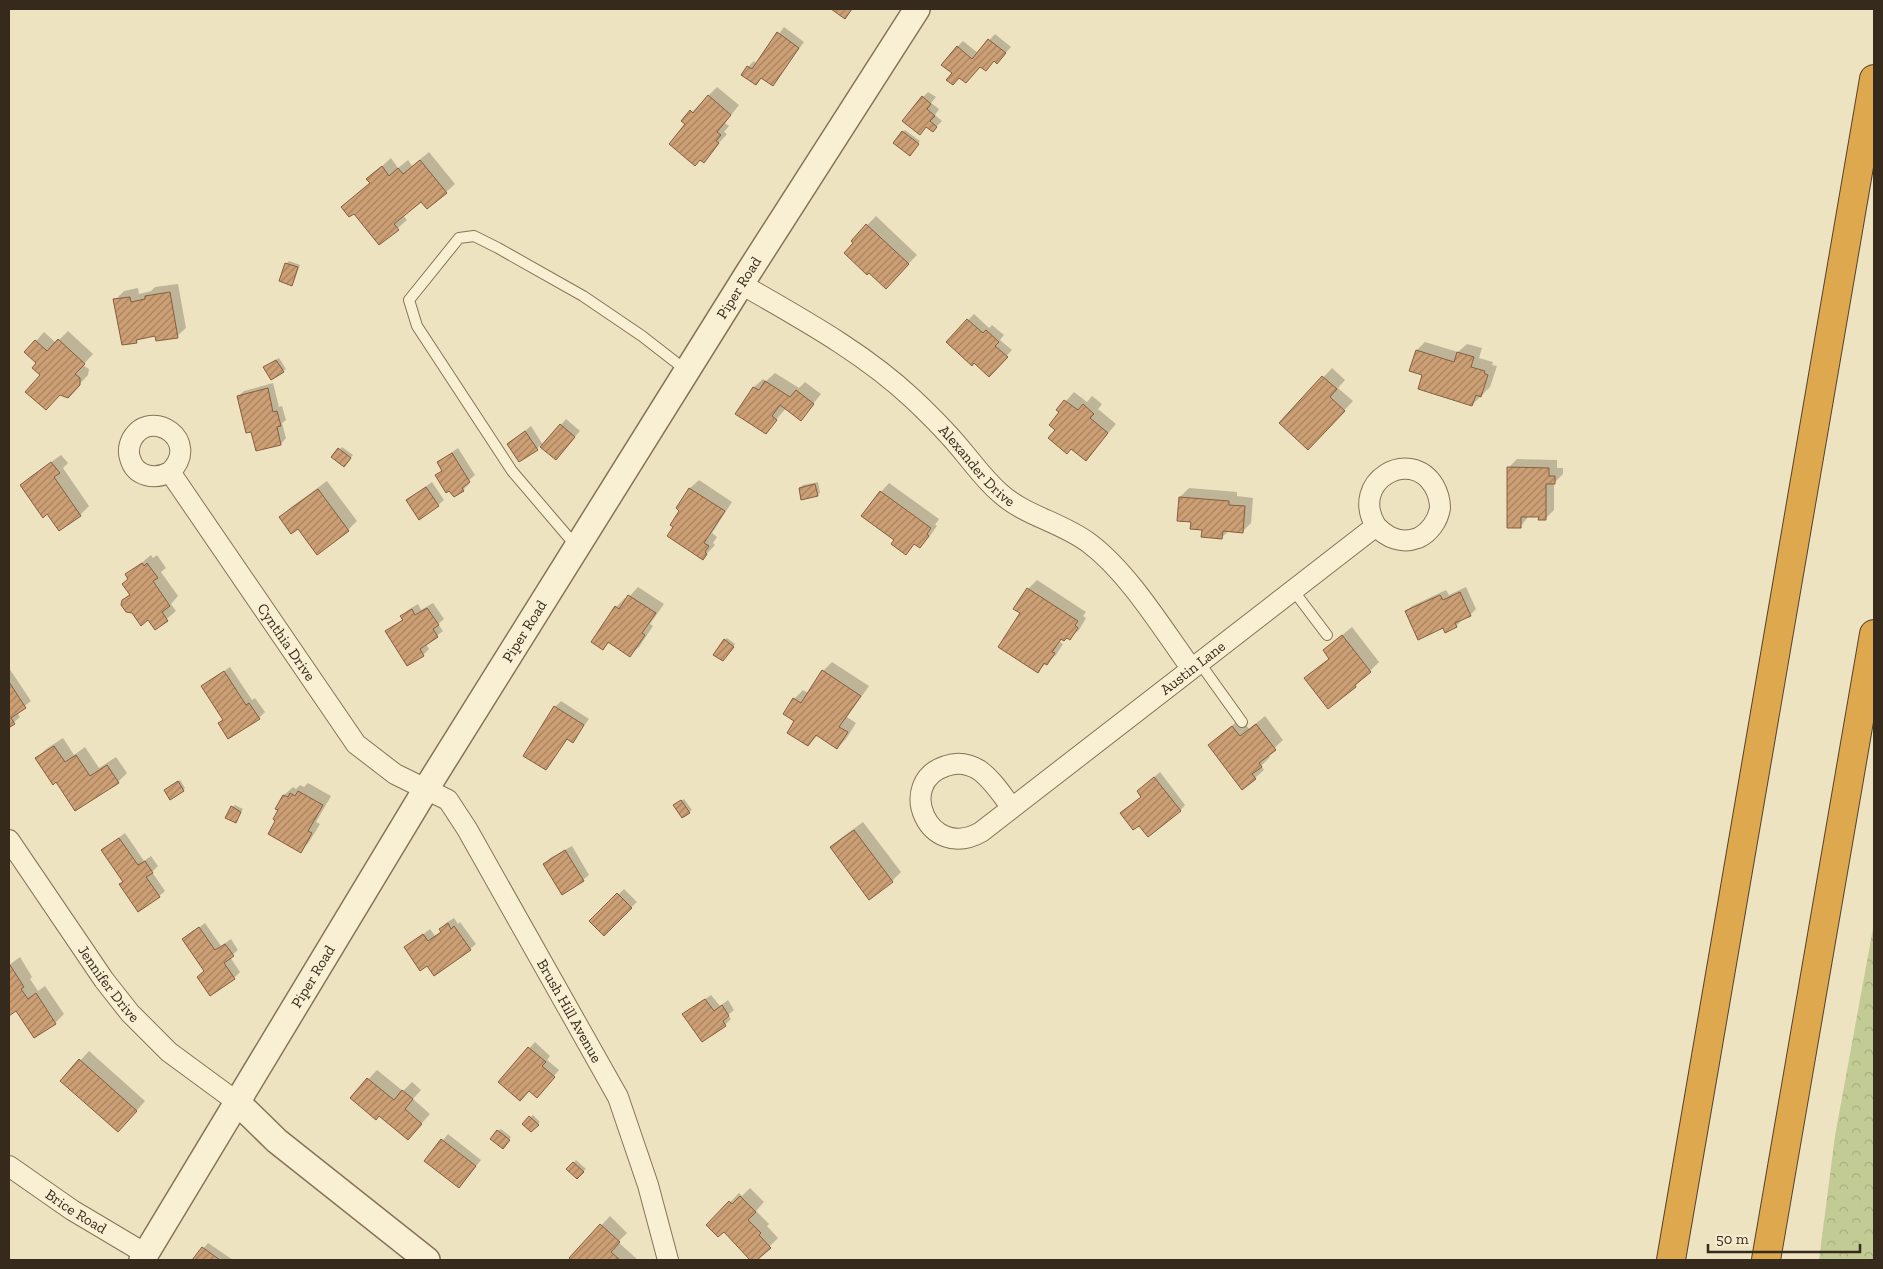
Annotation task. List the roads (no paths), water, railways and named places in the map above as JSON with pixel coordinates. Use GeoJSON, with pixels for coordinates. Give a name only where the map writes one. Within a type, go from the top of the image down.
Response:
{"type":"FeatureCollection","features":[{"type":"Feature","properties":{"kind":"highway"},"geometry":{"type":"LineString","coordinates":[[1671,1260],[1874,78]]}},
{"type":"Feature","properties":{"kind":"highway"},"geometry":{"type":"LineString","coordinates":[[1766,1260],[1874,634]]}},
{"type":"Feature","properties":{"kind":"street","name":"Piper Road"},"geometry":{"type":"LineString","coordinates":[[144,1257],[426,789],[741,284],[917,9]]}},
{"type":"Feature","properties":{"kind":"street","name":"Alexander Drive"},"geometry":{"type":"LineString","coordinates":[[741,284],[852,352],[882,373],[932,418],[987,481],[1002,495],[1020,507],[1079,536],[1102,554],[1195,665]]}},
{"type":"Feature","properties":{"kind":"street","name":"Cynthia Drive"},"geometry":{"type":"LineString","coordinates":[[170,472],[356,744],[395,774],[426,789]]}},
{"type":"Feature","properties":{"kind":"street","name":"Austin Lane"},"geometry":{"type":"LineString","coordinates":[[1012,808],[983,773],[964,764],[949,765],[936,771],[926,782],[921,796],[922,810],[928,824],[939,834],[953,839],[975,835],[1012,808],[1376,526]]}},
{"type":"Feature","properties":{"kind":"street","name":"Brush Hill Avenue"},"geometry":{"type":"LineString","coordinates":[[426,789],[448,800],[467,829],[618,1097],[648,1185],[668,1260]]}},
{"type":"Feature","properties":{"kind":"street","name":"Jennifer Drive"},"geometry":{"type":"LineString","coordinates":[[9,840],[104,980],[139,1023],[182,1063],[237,1102]]}},
{"type":"Feature","properties":{"kind":"street"},"geometry":{"type":"LineString","coordinates":[[237,1102],[277,1141],[427,1260]]}},
{"type":"Feature","properties":{"kind":"street","name":"Brice Road"},"geometry":{"type":"LineString","coordinates":[[9,1166],[144,1257]]}},
{"type":"Feature","properties":{"kind":"lane"},"geometry":{"type":"LineString","coordinates":[[577,547],[512,471],[417,326],[409,300],[459,238],[474,236],[583,296],[642,336],[687,371]]}},
{"type":"Feature","properties":{"kind":"lane"},"geometry":{"type":"LineString","coordinates":[[1293,590],[1327,635]]}},
{"type":"Feature","properties":{"kind":"lane"},"geometry":{"type":"LineString","coordinates":[[1195,665],[1242,722]]}}]}
